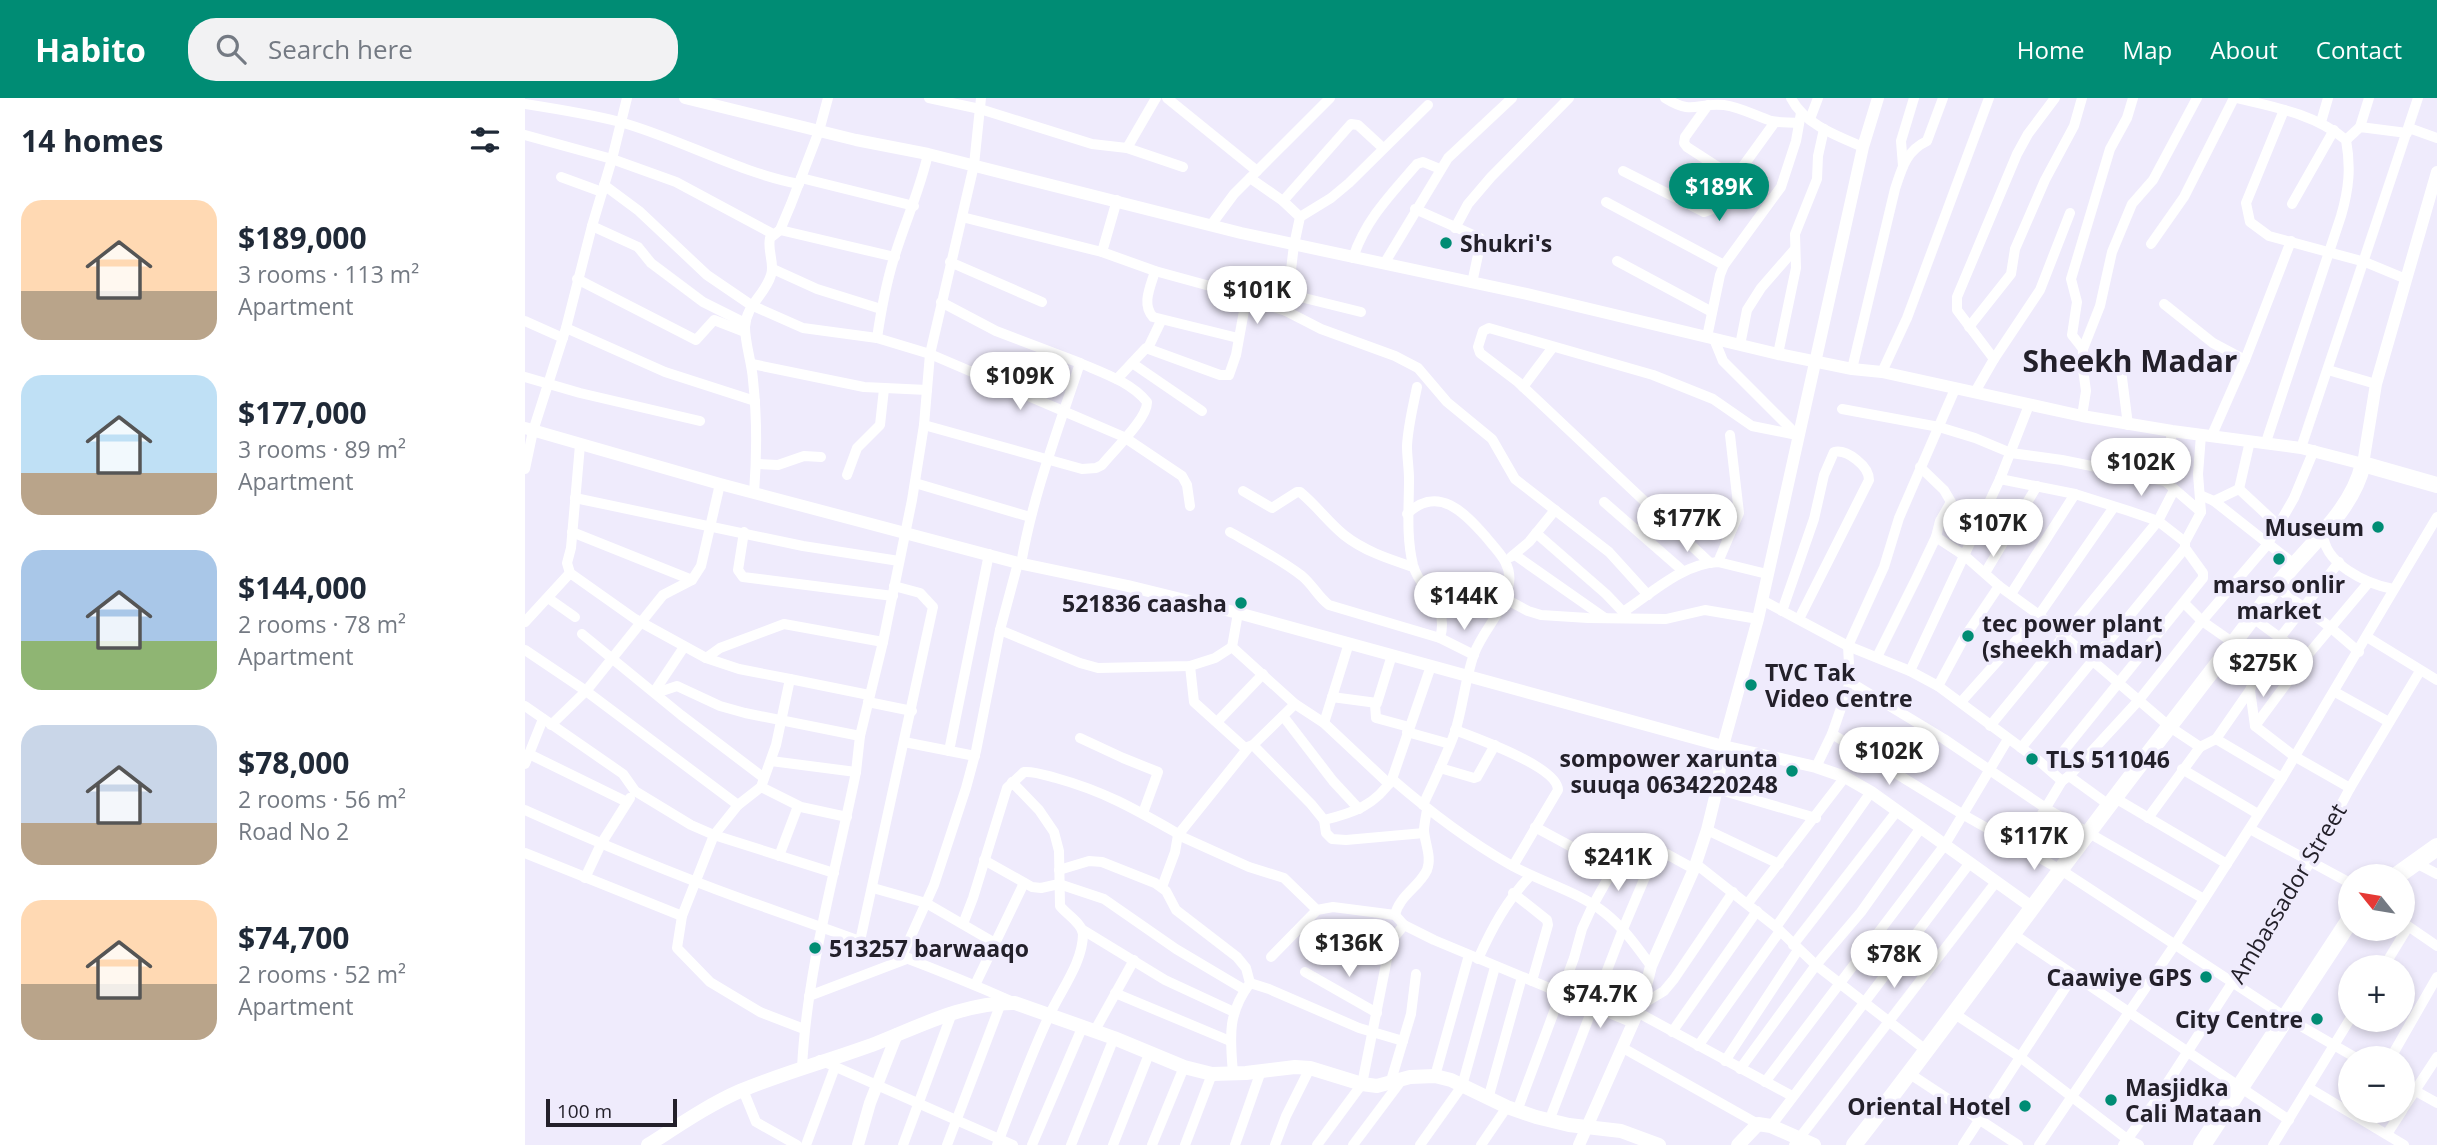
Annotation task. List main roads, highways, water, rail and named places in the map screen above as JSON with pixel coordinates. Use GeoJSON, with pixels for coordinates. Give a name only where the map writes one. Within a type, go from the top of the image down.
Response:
{"type":"FeatureCollection","features":[{"type":"Feature","properties":{"kind":"highway"},"geometry":{"type":"LineString","coordinates":[[2415,864],[2437,847]]}},
{"type":"Feature","properties":{"kind":"highway"},"geometry":{"type":"LineString","coordinates":[[2202,1145],[2338,939]]}},
{"type":"Feature","properties":{"kind":"main road"},"geometry":{"type":"LineString","coordinates":[[1854,1145],[2276,587],[2323,532],[2359,480],[2363,464],[2437,485]]}},
{"type":"Feature","properties":{"kind":"main road"},"geometry":{"type":"LineString","coordinates":[[648,1145],[707,1107],[743,1090],[979,1004],[1008,1003],[1114,1038],[1184,1067],[1212,1074],[1310,1068],[1377,1086],[1396,1083],[1410,1077],[1434,1076],[1512,1109],[1549,1121],[1621,1131],[1659,1145]]}},
{"type":"Feature","properties":{"kind":"main road"},"geometry":{"type":"LineString","coordinates":[[1738,1145],[1765,1125],[1797,1141],[1814,1145]]}},
{"type":"Feature","properties":{"kind":"place","name":"Shukri's"},"geometry":{"type":"Point","coordinates":[1446,243]}},
{"type":"Feature","properties":{"kind":"place","name":"Museum"},"geometry":{"type":"Point","coordinates":[2378,527]}},
{"type":"Feature","properties":{"kind":"place","name":"marso onlir market"},"geometry":{"type":"Point","coordinates":[2279,559]}},
{"type":"Feature","properties":{"kind":"place","name":"521836 caasha"},"geometry":{"type":"Point","coordinates":[1241,603]}},
{"type":"Feature","properties":{"kind":"place","name":"tec power plant (sheekh madar)"},"geometry":{"type":"Point","coordinates":[1968,636]}},
{"type":"Feature","properties":{"kind":"place","name":"TVC Tak Video Centre"},"geometry":{"type":"Point","coordinates":[1751,685]}},
{"type":"Feature","properties":{"kind":"place","name":"TLS 511046"},"geometry":{"type":"Point","coordinates":[2032,759]}},
{"type":"Feature","properties":{"kind":"place","name":"sompower xarunta suuqa 0634220248"},"geometry":{"type":"Point","coordinates":[1792,771]}},
{"type":"Feature","properties":{"kind":"place","name":"513257 barwaaqo"},"geometry":{"type":"Point","coordinates":[815,948]}},
{"type":"Feature","properties":{"kind":"place","name":"Caawiye GPS"},"geometry":{"type":"Point","coordinates":[2206,977]}},
{"type":"Feature","properties":{"kind":"place","name":"City Centre"},"geometry":{"type":"Point","coordinates":[2317,1019]}},
{"type":"Feature","properties":{"kind":"place","name":"Masjidka Cali Mataan"},"geometry":{"type":"Point","coordinates":[2111,1100]}},
{"type":"Feature","properties":{"kind":"place","name":"Oriental Hotel"},"geometry":{"type":"Point","coordinates":[2025,1106]}},
{"type":"Feature","properties":{"kind":"district","name":"Sheekh Madar"},"geometry":{"type":"Point","coordinates":[2130,360]}}]}
